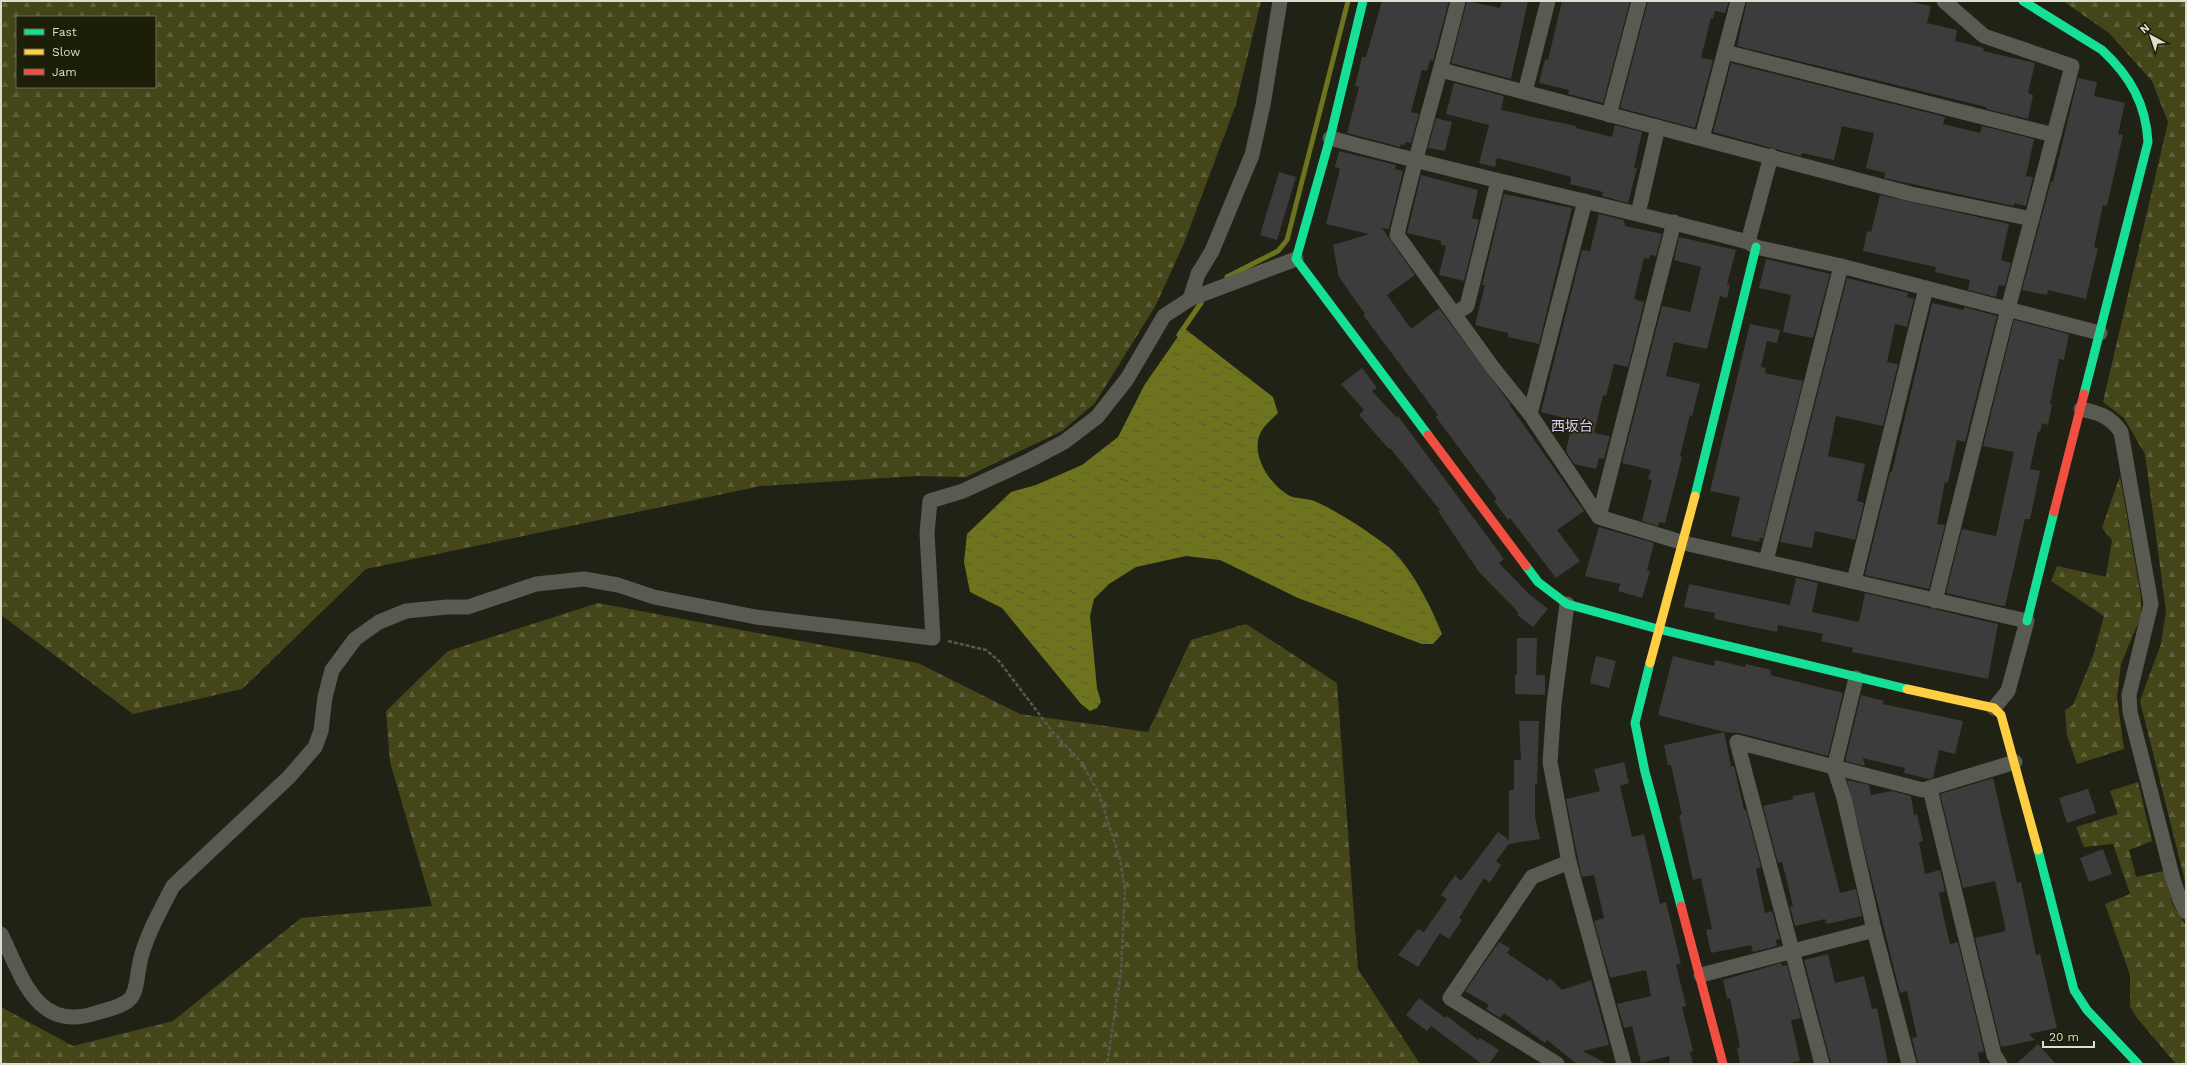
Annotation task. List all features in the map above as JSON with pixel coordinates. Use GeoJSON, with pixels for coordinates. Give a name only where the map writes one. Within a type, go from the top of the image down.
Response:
{"type":"FeatureCollection","features":[{"type":"Feature","properties":{"kind":"street"},"geometry":{"type":"LineString","coordinates":[[1190,299],[1198,274],[1212,252],[1252,155],[1263,106],[1280,1]]}},
{"type":"Feature","properties":{"kind":"street"},"geometry":{"type":"LineString","coordinates":[[1296,259],[1330,138],[1362,1]]}},
{"type":"Feature","properties":{"kind":"street"},"geometry":{"type":"LineString","coordinates":[[1458,1],[1441,70],[1414,161],[1397,235],[1454,314],[1530,414],[1598,517],[1684,544],[1766,561],[2027,621]]}},
{"type":"Feature","properties":{"kind":"street"},"geometry":{"type":"LineString","coordinates":[[1525,92],[1548,1]]}},
{"type":"Feature","properties":{"kind":"street"},"geometry":{"type":"LineString","coordinates":[[1610,115],[1639,1]]}},
{"type":"Feature","properties":{"kind":"street"},"geometry":{"type":"LineString","coordinates":[[1702,138],[1738,1]]}},
{"type":"Feature","properties":{"kind":"street"},"geometry":{"type":"LineString","coordinates":[[1935,601],[2008,309],[2072,66],[1984,36],[1944,1]]}},
{"type":"Feature","properties":{"kind":"street"},"geometry":{"type":"LineString","coordinates":[[1994,708],[2008,691],[2148,142],[2146,114],[2131,83],[2113,59],[2102,50],[2023,1]]}},
{"type":"Feature","properties":{"kind":"street"},"geometry":{"type":"LineString","coordinates":[[1725,52],[2054,135]]}},
{"type":"Feature","properties":{"kind":"street"},"geometry":{"type":"LineString","coordinates":[[1441,70],[1911,194],[2032,219]]}},
{"type":"Feature","properties":{"kind":"street"},"geometry":{"type":"LineString","coordinates":[[1638,214],[1658,127]]}},
{"type":"Feature","properties":{"kind":"street"},"geometry":{"type":"LineString","coordinates":[[1330,138],[1498,182],[1674,222],[1752,245],[1841,266],[2100,333]]}},
{"type":"Feature","properties":{"kind":"street"},"geometry":{"type":"LineString","coordinates":[[1723,1064],[1701,975],[1645,772],[1635,723],[1658,629],[1684,544],[1771,156]]}},
{"type":"Feature","properties":{"kind":"street"},"geometry":{"type":"LineString","coordinates":[[1454,314],[1467,306],[1498,182]]}},
{"type":"Feature","properties":{"kind":"street"},"geometry":{"type":"LineString","coordinates":[[1530,414],[1586,201]]}},
{"type":"Feature","properties":{"kind":"street"},"geometry":{"type":"LineString","coordinates":[[1598,517],[1674,222]]}},
{"type":"Feature","properties":{"kind":"street"},"geometry":{"type":"LineString","coordinates":[[1,934],[32,997],[42,1007],[55,1014],[90,1015],[119,1006],[130,999],[135,988],[140,961],[161,909],[173,886],[289,777],[315,747],[321,731],[325,697],[332,670],[355,639],[379,622],[406,611],[447,607],[468,607],[536,584],[584,579],[618,585],[654,597],[756,617],[933,638],[927,533],[930,501],[963,492],[1064,442],[1097,417],[1127,379],[1164,316],[1190,299],[1296,259]]}},
{"type":"Feature","properties":{"kind":"street"},"geometry":{"type":"LineString","coordinates":[[1296,259],[1538,582],[1566,604],[1658,629],[1856,678],[1994,708],[2001,715],[2015,762],[2074,990],[2087,1010],[2138,1064]]}},
{"type":"Feature","properties":{"kind":"street"},"geometry":{"type":"LineString","coordinates":[[1766,561],[1841,266]]}},
{"type":"Feature","properties":{"kind":"street"},"geometry":{"type":"LineString","coordinates":[[1854,581],[1926,288]]}},
{"type":"Feature","properties":{"kind":"street"},"geometry":{"type":"LineString","coordinates":[[2081,409],[2105,415],[2114,422],[2121,432],[2152,604],[2129,695],[2130,712],[2173,879],[2186,912]]}},
{"type":"Feature","properties":{"kind":"street"},"geometry":{"type":"LineString","coordinates":[[1566,604],[1554,704],[1550,762],[1569,862],[1624,1064]]}},
{"type":"Feature","properties":{"kind":"street"},"geometry":{"type":"LineString","coordinates":[[1856,678],[1834,768],[1844,798],[1874,930],[1909,1064]]}},
{"type":"Feature","properties":{"kind":"street"},"geometry":{"type":"LineString","coordinates":[[1822,1064],[1737,742],[1923,790],[2015,762]]}},
{"type":"Feature","properties":{"kind":"street"},"geometry":{"type":"LineString","coordinates":[[1930,789],[1994,1055],[2000,1064]]}},
{"type":"Feature","properties":{"kind":"street"},"geometry":{"type":"LineString","coordinates":[[1557,1064],[1450,998],[1503,917],[1532,877],[1569,862]]}},
{"type":"Feature","properties":{"kind":"street"},"geometry":{"type":"LineString","coordinates":[[1701,975],[1874,930]]}},
{"type":"Feature","properties":{"kind":"path"},"geometry":{"type":"LineString","coordinates":[[933,638],[986,650],[999,661],[1052,732],[1082,763],[1098,794],[1120,859],[1125,890],[1120,972],[1107,1064]]}},
{"type":"Feature","properties":{"kind":"green space"},"geometry":{"type":"Polygon","coordinates":[[[1,1],[1261,1],[1236,104],[1184,243],[1156,305],[1095,403],[1062,431],[966,477],[917,476],[761,486],[366,569],[242,689],[133,714],[1,615],[1,1]]]}},
{"type":"Feature","properties":{"kind":"green space"},"geometry":{"type":"Polygon","coordinates":[[[2063,1],[2186,1],[2186,885],[2140,701],[2161,644],[2166,611],[2145,454],[2124,418],[2103,402],[2168,122],[2152,81],[2109,33],[2063,1]]]}},
{"type":"Feature","properties":{"kind":"green space"},"geometry":{"type":"Polygon","coordinates":[[[2120,476],[2141,597],[2141,616],[2121,664],[2117,697],[2124,749],[2077,764],[2067,735],[2065,710],[2073,705],[2093,656],[2104,616],[2051,581],[2057,566],[2106,577],[2112,540],[2102,528],[2120,476]]]}},
{"type":"Feature","properties":{"kind":"green space"},"geometry":{"type":"Polygon","coordinates":[[[598,603],[918,663],[1020,714],[1148,732],[1191,640],[1246,624],[1337,683],[1358,969],[1420,1064],[1,1064],[1,1007],[73,1046],[173,1021],[301,918],[432,906],[390,762],[386,711],[448,651],[598,603]]]}},
{"type":"Feature","properties":{"kind":"green space"},"geometry":{"type":"Polygon","coordinates":[[[2138,782],[2152,841],[2129,850],[2136,877],[2164,871],[2172,903],[2186,926],[2186,1064],[2176,1064],[2137,1018],[2130,1006],[2130,975],[2105,904],[2130,894],[2113,844],[2084,847],[2076,827],[2118,814],[2110,791],[2138,782]]]}},
{"type":"Feature","properties":{"kind":"water"},"geometry":{"type":"Polygon","coordinates":[[[1184,328],[1273,397],[1278,413],[1262,430],[1258,439],[1259,458],[1263,468],[1275,485],[1282,491],[1290,496],[1311,500],[1331,509],[1386,545],[1395,553],[1419,586],[1438,623],[1442,634],[1433,644],[1422,644],[1298,598],[1220,560],[1186,556],[1136,567],[1109,584],[1094,599],[1090,616],[1097,688],[1101,702],[1097,708],[1090,711],[1081,704],[1002,608],[970,592],[964,562],[967,534],[1011,492],[1036,485],[1082,465],[1118,437],[1145,384],[1184,328]]]}},
{"type":"Feature","properties":{"kind":"building"},"geometry":{"type":"Polygon","coordinates":[[[1382,1],[1449,1],[1433,61],[1430,60],[1427,71],[1422,70],[1411,112],[1419,114],[1411,143],[1405,142],[1405,145],[1401,144],[1400,147],[1347,133],[1359,87],[1355,86],[1362,57],[1366,57],[1382,1]]]}},
{"type":"Feature","properties":{"kind":"building"},"geometry":{"type":"Polygon","coordinates":[[[1467,1],[1500,8],[1502,1],[1528,1],[1511,79],[1451,63],[1467,1]]]}},
{"type":"Feature","properties":{"kind":"building"},"geometry":{"type":"Polygon","coordinates":[[[1562,1],[1630,1],[1603,103],[1568,94],[1569,90],[1539,83],[1545,59],[1548,60],[1562,1]]]}},
{"type":"Feature","properties":{"kind":"building"},"geometry":{"type":"Polygon","coordinates":[[[1648,1],[1729,1],[1725,13],[1715,11],[1713,19],[1711,18],[1701,58],[1713,60],[1695,128],[1620,108],[1648,1]]]}},
{"type":"Feature","properties":{"kind":"building"},"geometry":{"type":"Polygon","coordinates":[[[1747,1],[1907,1],[1931,6],[1927,23],[1957,30],[1955,41],[1984,48],[1983,51],[2035,63],[2028,93],[2033,95],[2028,119],[1986,109],[1986,107],[1737,46],[1747,1]]]}},
{"type":"Feature","properties":{"kind":"building"},"geometry":{"type":"Polygon","coordinates":[[[1731,63],[1945,117],[1943,124],[1980,133],[1982,126],[2034,139],[2026,176],[2033,177],[2026,206],[2014,203],[2014,206],[1884,178],[1885,173],[1866,168],[1874,133],[1842,126],[1834,160],[1802,153],[1801,156],[1713,132],[1731,63]]]}},
{"type":"Feature","properties":{"kind":"building"},"geometry":{"type":"Polygon","coordinates":[[[2078,78],[2097,82],[2094,96],[2125,103],[2118,134],[2123,135],[2107,206],[2103,205],[2094,247],[2098,248],[2086,299],[2048,290],[2047,295],[2022,290],[2051,181],[2053,182],[2078,78]]]}},
{"type":"Feature","properties":{"kind":"building"},"geometry":{"type":"Polygon","coordinates":[[[1454,83],[1504,96],[1501,110],[1576,126],[1576,128],[1612,137],[1615,125],[1642,132],[1634,168],[1637,168],[1628,203],[1602,196],[1603,192],[1570,184],[1571,177],[1538,168],[1497,158],[1495,167],[1479,163],[1489,125],[1446,114],[1454,83]]]}},
{"type":"Feature","properties":{"kind":"building"},"geometry":{"type":"Polygon","coordinates":[[[1436,118],[1452,122],[1445,151],[1428,148],[1436,118]]]}},
{"type":"Feature","properties":{"kind":"building"},"geometry":{"type":"Polygon","coordinates":[[[1339,151],[1396,165],[1395,169],[1403,171],[1389,229],[1382,228],[1415,275],[1387,295],[1411,329],[1439,308],[1511,405],[1509,404],[1584,511],[1557,530],[1580,561],[1556,578],[1510,518],[1508,520],[1494,501],[1497,499],[1436,417],[1438,415],[1363,315],[1365,314],[1339,277],[1333,245],[1369,234],[1326,224],[1340,169],[1335,167],[1339,151]]]}},
{"type":"Feature","properties":{"kind":"building"},"geometry":{"type":"Polygon","coordinates":[[[1279,172],[1296,177],[1277,240],[1260,235],[1279,172]]]}},
{"type":"Feature","properties":{"kind":"building"},"geometry":{"type":"Polygon","coordinates":[[[1421,175],[1478,190],[1472,218],[1479,220],[1464,281],[1439,275],[1446,246],[1441,245],[1441,241],[1407,233],[1421,175]]]}},
{"type":"Feature","properties":{"kind":"building"},"geometry":{"type":"Polygon","coordinates":[[[1504,194],[1572,208],[1539,344],[1508,337],[1508,333],[1475,325],[1485,285],[1482,285],[1504,194]]]}},
{"type":"Feature","properties":{"kind":"building"},"geometry":{"type":"Polygon","coordinates":[[[1880,195],[2009,224],[2001,260],[2011,263],[2005,286],[1999,285],[1996,297],[1968,290],[1970,280],[1935,272],[1936,267],[1863,251],[1867,231],[1871,232],[1880,195]]]}},
{"type":"Feature","properties":{"kind":"building"},"geometry":{"type":"Polygon","coordinates":[[[1599,214],[1624,220],[1625,226],[1662,234],[1656,256],[1650,255],[1649,259],[1644,258],[1634,299],[1644,302],[1628,367],[1614,364],[1606,396],[1603,395],[1594,433],[1610,436],[1604,459],[1599,458],[1596,469],[1574,464],[1566,451],[1573,420],[1541,412],[1582,250],[1590,251],[1599,214]]]}},
{"type":"Feature","properties":{"kind":"building"},"geometry":{"type":"Polygon","coordinates":[[[1679,237],[1736,250],[1727,284],[1730,285],[1727,298],[1720,296],[1707,349],[1674,342],[1666,376],[1700,384],[1692,416],[1690,415],[1680,456],[1682,457],[1665,523],[1659,522],[1658,526],[1642,521],[1652,480],[1648,479],[1651,470],[1622,463],[1662,306],[1690,312],[1691,309],[1701,267],[1674,260],[1679,237]]]}},
{"type":"Feature","properties":{"kind":"building"},"geometry":{"type":"Polygon","coordinates":[[[1766,259],[1830,274],[1813,338],[1783,332],[1791,295],[1759,288],[1766,259]]]}},
{"type":"Feature","properties":{"kind":"building"},"geometry":{"type":"Polygon","coordinates":[[[1847,278],[1908,293],[1907,297],[1914,299],[1907,327],[1895,324],[1887,362],[1898,364],[1883,426],[1836,416],[1828,456],[1865,464],[1857,501],[1864,503],[1855,540],[1815,531],[1812,548],[1780,542],[1847,278]]]}},
{"type":"Feature","properties":{"kind":"building"},"geometry":{"type":"Polygon","coordinates":[[[1932,303],[1964,310],[1964,307],[1997,316],[1965,442],[1957,440],[1948,483],[1945,482],[1937,524],[1945,525],[1929,589],[1865,575],[1890,472],[1892,472],[1932,303]]]}},
{"type":"Feature","properties":{"kind":"building"},"geometry":{"type":"Polygon","coordinates":[[[2014,320],[2069,334],[2064,360],[2059,359],[2050,404],[2052,405],[2048,425],[2042,423],[2040,432],[2038,431],[2030,469],[2040,471],[2030,519],[2025,519],[2005,606],[2002,606],[1946,593],[1962,529],[1996,536],[2014,452],[1983,446],[2014,320]]]}},
{"type":"Feature","properties":{"kind":"building"},"geometry":{"type":"Polygon","coordinates":[[[1750,324],[1780,330],[1777,343],[1767,341],[1761,367],[1766,368],[1765,373],[1803,381],[1763,538],[1760,538],[1759,542],[1731,536],[1740,497],[1710,491],[1750,324]]]}},
{"type":"Feature","properties":{"kind":"building"},"geometry":{"type":"Polygon","coordinates":[[[1362,368],[1377,388],[1372,391],[1396,417],[1398,416],[1504,559],[1499,563],[1529,594],[1548,609],[1533,627],[1517,615],[1519,613],[1479,572],[1438,511],[1440,510],[1390,448],[1389,449],[1359,415],[1364,410],[1341,384],[1362,368]]]}},
{"type":"Feature","properties":{"kind":"building"},"geometry":{"type":"Polygon","coordinates":[[[1599,527],[1654,543],[1647,570],[1650,571],[1642,598],[1618,591],[1620,584],[1585,576],[1599,527]]]}},
{"type":"Feature","properties":{"kind":"building"},"geometry":{"type":"Polygon","coordinates":[[[1796,578],[1818,583],[1812,612],[1859,622],[1865,593],[1998,624],[1988,679],[1852,652],[1853,648],[1821,641],[1823,634],[1778,625],[1777,632],[1714,619],[1715,613],[1684,607],[1689,584],[1790,605],[1796,578]]]}},
{"type":"Feature","properties":{"kind":"building"},"geometry":{"type":"Polygon","coordinates":[[[1517,638],[1537,638],[1536,675],[1545,675],[1545,695],[1515,694],[1515,675],[1517,675],[1517,638]]]}},
{"type":"Feature","properties":{"kind":"building"},"geometry":{"type":"Polygon","coordinates":[[[1596,656],[1616,661],[1609,688],[1590,683],[1596,656]]]}},
{"type":"Feature","properties":{"kind":"building"},"geometry":{"type":"Polygon","coordinates":[[[1673,656],[1714,666],[1715,660],[1745,667],[1746,664],[1771,670],[1770,675],[1843,693],[1828,756],[1739,733],[1725,732],[1658,715],[1673,656]]]}},
{"type":"Feature","properties":{"kind":"building"},"geometry":{"type":"Polygon","coordinates":[[[1861,695],[1884,701],[1883,704],[1963,721],[1955,754],[1939,750],[1933,778],[1929,779],[1904,773],[1905,768],[1863,758],[1865,766],[1845,761],[1861,695]]]}},
{"type":"Feature","properties":{"kind":"building"},"geometry":{"type":"Polygon","coordinates":[[[1519,721],[1539,721],[1537,784],[1535,784],[1535,817],[1540,839],[1509,844],[1496,861],[1501,865],[1490,883],[1484,878],[1459,918],[1462,920],[1449,939],[1440,933],[1418,967],[1398,955],[1418,929],[1424,932],[1447,899],[1441,895],[1455,875],[1461,881],[1498,832],[1509,840],[1509,790],[1514,790],[1514,760],[1521,760],[1519,721]]]}},
{"type":"Feature","properties":{"kind":"building"},"geometry":{"type":"Polygon","coordinates":[[[1724,732],[1731,766],[1734,766],[1744,810],[1746,810],[1761,867],[1756,869],[1765,913],[1772,911],[1780,939],[1776,940],[1777,946],[1753,952],[1751,945],[1711,953],[1706,930],[1712,929],[1701,878],[1693,880],[1679,815],[1682,815],[1671,765],[1668,765],[1664,745],[1724,732]]]}},
{"type":"Feature","properties":{"kind":"building"},"geometry":{"type":"Polygon","coordinates":[[[1624,762],[1629,783],[1620,786],[1632,837],[1644,834],[1660,904],[1666,902],[1681,964],[1676,965],[1686,1006],[1682,1007],[1693,1051],[1690,1052],[1693,1064],[1670,1064],[1669,1056],[1641,1063],[1632,1026],[1624,1028],[1617,1004],[1651,996],[1646,970],[1610,978],[1594,921],[1604,918],[1594,875],[1582,877],[1578,860],[1566,799],[1600,791],[1594,769],[1624,762]]]}},
{"type":"Feature","properties":{"kind":"building"},"geometry":{"type":"Polygon","coordinates":[[[1993,778],[2017,883],[2021,882],[2036,955],[2040,954],[2057,1028],[2029,1034],[2035,1040],[2001,1047],[1975,938],[2006,931],[1995,881],[1963,888],[1940,794],[1993,778]]]}},
{"type":"Feature","properties":{"kind":"building"},"geometry":{"type":"Polygon","coordinates":[[[1847,780],[1869,785],[1871,795],[1892,791],[1911,796],[1914,815],[1917,814],[1923,841],[1919,842],[1925,874],[1940,870],[1945,891],[1939,893],[1950,944],[1958,942],[1984,1051],[1978,1053],[1980,1064],[1918,1064],[1912,1038],[1917,1037],[1907,991],[1900,993],[1847,780]]]}},
{"type":"Feature","properties":{"kind":"building"},"geometry":{"type":"Polygon","coordinates":[[[2088,789],[2096,813],[2067,823],[2059,798],[2088,789]]]}},
{"type":"Feature","properties":{"kind":"building"},"geometry":{"type":"Polygon","coordinates":[[[1814,792],[1840,893],[1856,889],[1862,916],[1827,924],[1825,919],[1795,926],[1790,907],[1793,906],[1782,862],[1778,863],[1763,806],[1793,799],[1793,796],[1814,792]]]}},
{"type":"Feature","properties":{"kind":"building"},"geometry":{"type":"Polygon","coordinates":[[[2103,849],[2112,874],[2089,882],[2080,858],[2103,849]]]}},
{"type":"Feature","properties":{"kind":"building"},"geometry":{"type":"Polygon","coordinates":[[[1499,942],[1510,948],[1507,953],[1548,981],[1550,978],[1562,990],[1591,980],[1609,1045],[1583,1051],[1607,1064],[1577,1064],[1547,1040],[1545,1043],[1504,1013],[1500,1018],[1486,1009],[1489,1005],[1465,991],[1499,942]]]}},
{"type":"Feature","properties":{"kind":"building"},"geometry":{"type":"Polygon","coordinates":[[[1828,954],[1835,983],[1864,976],[1872,1009],[1877,1008],[1888,1064],[1831,1064],[1804,960],[1828,954]]]}},
{"type":"Feature","properties":{"kind":"building"},"geometry":{"type":"Polygon","coordinates":[[[1781,963],[1782,966],[1787,965],[1801,1018],[1791,1020],[1800,1061],[1784,1064],[1740,1064],[1737,1048],[1740,1047],[1730,998],[1727,999],[1723,980],[1781,963]]]}},
{"type":"Feature","properties":{"kind":"building"},"geometry":{"type":"Polygon","coordinates":[[[1419,998],[1445,1018],[1447,1016],[1478,1040],[1480,1038],[1499,1050],[1489,1064],[1482,1064],[1431,1026],[1427,1031],[1406,1015],[1419,998]]]}},
{"type":"Feature","properties":{"kind":"building"},"geometry":{"type":"Polygon","coordinates":[[[2038,1044],[2056,1064],[2016,1064],[2038,1044]]]}},
{"type":"Feature","properties":{"kind":"waterway"},"geometry":{"type":"LineString","coordinates":[[1227,277],[1278,251],[1287,240],[1348,1]]}},
{"type":"Feature","properties":{"kind":"waterway"},"geometry":{"type":"LineString","coordinates":[[1179,335],[1201,303]]}},
{"type":"Feature","properties":{"kind":"traffic: fast"},"geometry":{"type":"LineString","coordinates":[[1363,1],[1330,138],[1296,259],[1428,435]]}},
{"type":"Feature","properties":{"kind":"traffic: fast"},"geometry":{"type":"LineString","coordinates":[[2023,1],[2102,50],[2112,60],[2121,70],[2135,92],[2140,103],[2147,128],[2148,142],[2084,394]]}},
{"type":"Feature","properties":{"kind":"traffic: fast"},"geometry":{"type":"LineString","coordinates":[[1695,496],[1756,247]]}},
{"type":"Feature","properties":{"kind":"traffic: fast"},"geometry":{"type":"LineString","coordinates":[[2027,621],[2054,512]]}},
{"type":"Feature","properties":{"kind":"traffic: fast"},"geometry":{"type":"LineString","coordinates":[[1526,566],[1538,582],[1567,604],[1658,629],[1907,689]]}},
{"type":"Feature","properties":{"kind":"traffic: fast"},"geometry":{"type":"LineString","coordinates":[[1650,663],[1635,723],[1645,772],[1681,906]]}},
{"type":"Feature","properties":{"kind":"traffic: fast"},"geometry":{"type":"LineString","coordinates":[[2038,850],[2074,990],[2087,1010],[2138,1064]]}},
{"type":"Feature","properties":{"kind":"traffic: slow"},"geometry":{"type":"LineString","coordinates":[[1650,663],[1695,496]]}},
{"type":"Feature","properties":{"kind":"traffic: slow"},"geometry":{"type":"LineString","coordinates":[[1907,689],[1994,708],[2001,715],[2038,850]]}},
{"type":"Feature","properties":{"kind":"traffic: jam"},"geometry":{"type":"LineString","coordinates":[[2054,512],[2084,394]]}},
{"type":"Feature","properties":{"kind":"traffic: jam"},"geometry":{"type":"LineString","coordinates":[[1428,435],[1526,566]]}},
{"type":"Feature","properties":{"kind":"traffic: jam"},"geometry":{"type":"LineString","coordinates":[[1681,906],[1723,1064]]}},
{"type":"Feature","properties":{"kind":"district","name":"西坂台"},"geometry":{"type":"Point","coordinates":[1572,426]}}]}
